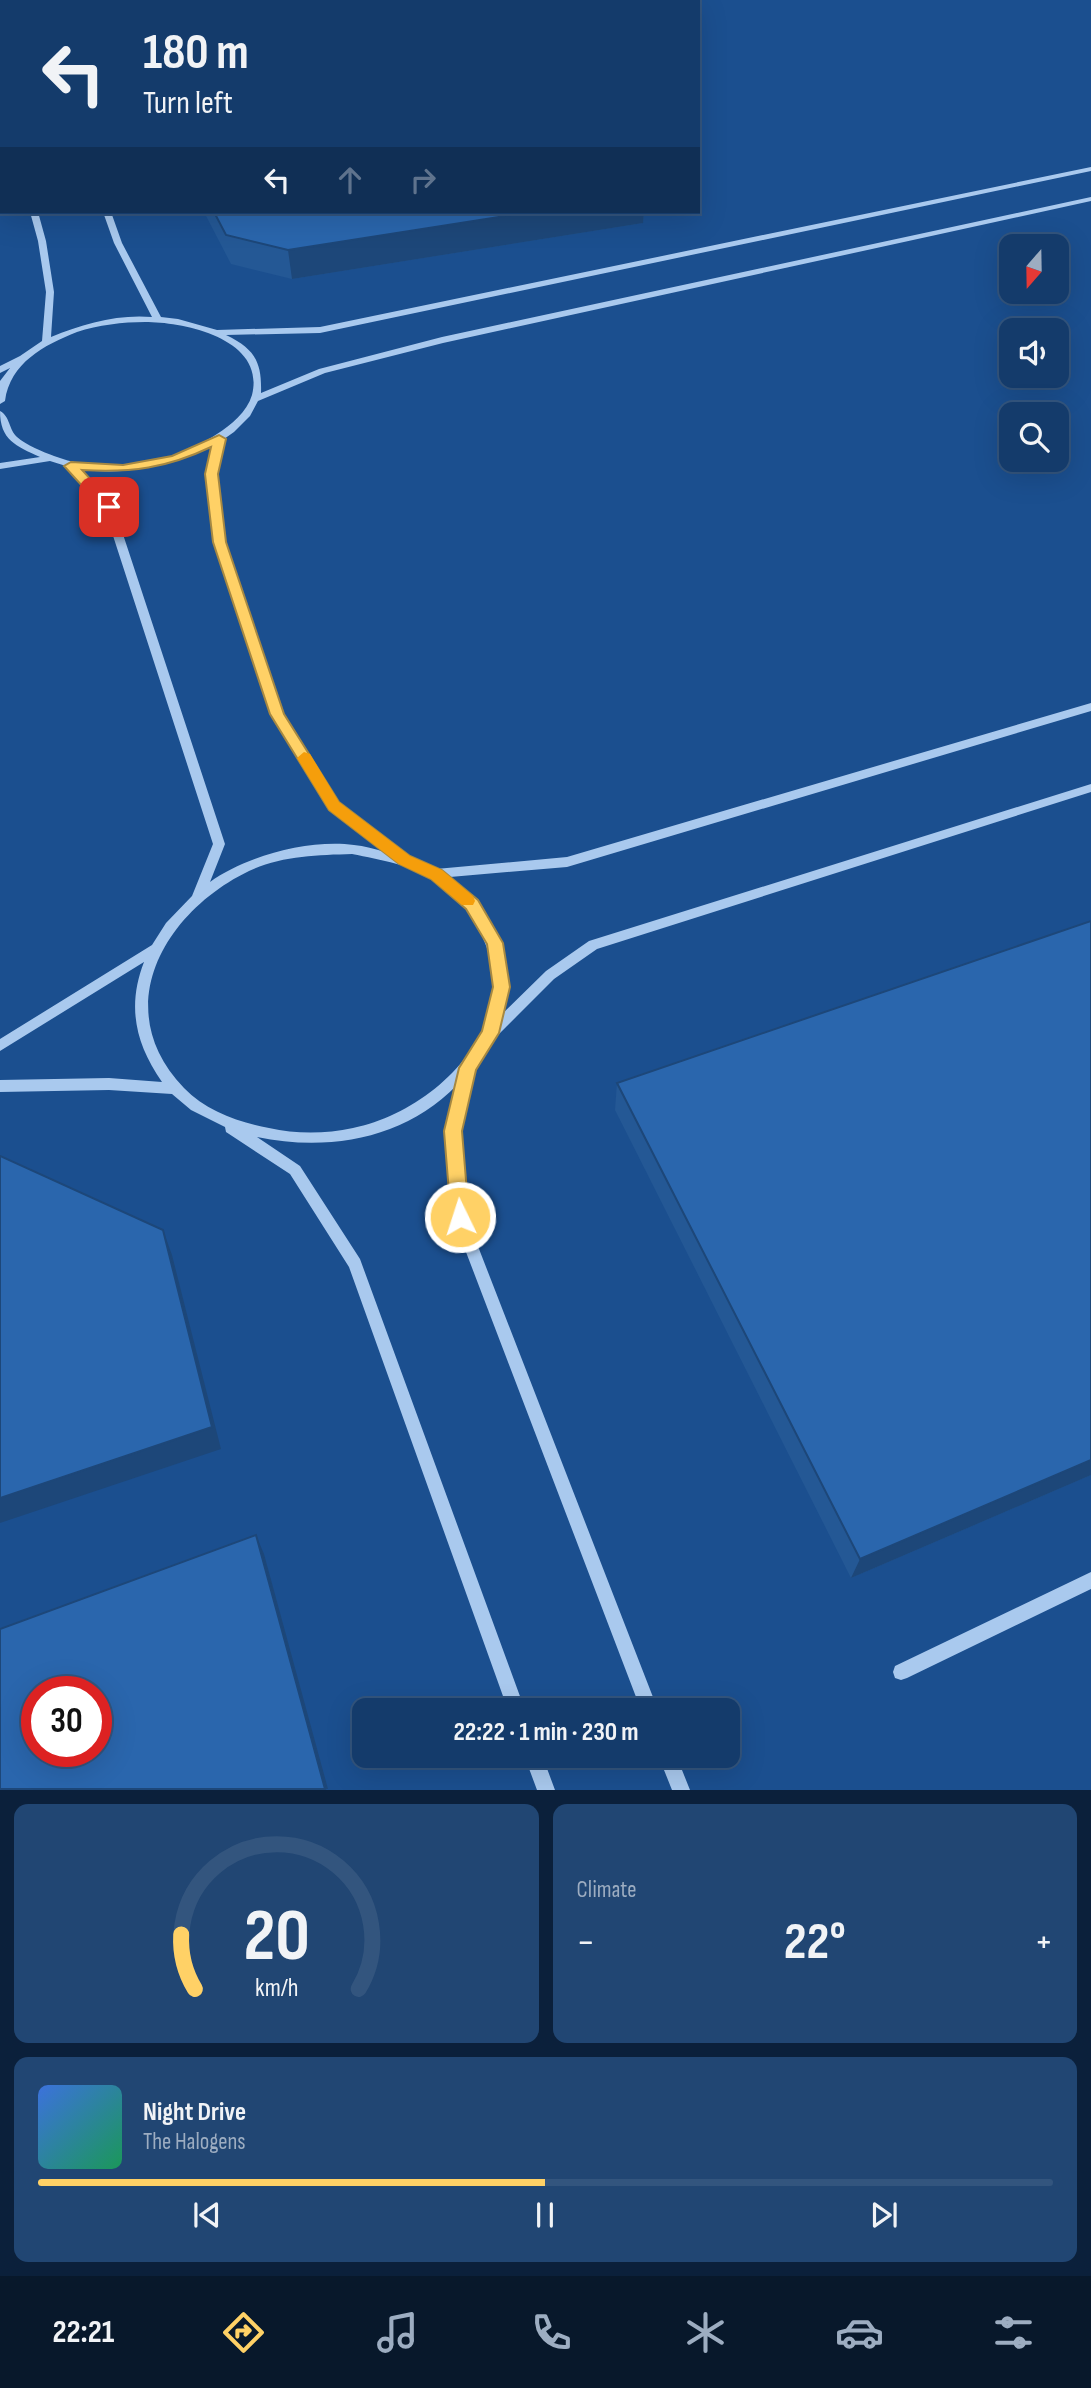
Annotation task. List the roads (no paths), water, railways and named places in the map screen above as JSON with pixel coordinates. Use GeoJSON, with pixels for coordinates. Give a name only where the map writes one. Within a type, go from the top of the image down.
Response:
{"type":"FeatureCollection","features":[{"type":"Feature","properties":{"kind":"street"},"geometry":{"type":"LineString","coordinates":[[220,332],[320,330],[1091,169]]}},
{"type":"Feature","properties":{"kind":"street"},"geometry":{"type":"LineString","coordinates":[[255,399],[322,372],[442,340],[1091,199]]}},
{"type":"Feature","properties":{"kind":"street"},"geometry":{"type":"LineString","coordinates":[[35,214],[50,292],[46,342]]}},
{"type":"Feature","properties":{"kind":"street"},"geometry":{"type":"LineString","coordinates":[[108,214],[118,243],[157,318]]}},
{"type":"Feature","properties":{"kind":"street"},"geometry":{"type":"LineString","coordinates":[[0,370],[46,342],[99,323],[157,318],[191,322],[220,332],[246,351],[257,374],[255,399],[242,420],[219,439],[175,459],[123,468],[71,466],[46,459],[12,438],[0,414]]}},
{"type":"Feature","properties":{"kind":"street"},"geometry":{"type":"LineString","coordinates":[[0,401],[4,380],[29,354]]}},
{"type":"Feature","properties":{"kind":"street"},"geometry":{"type":"LineString","coordinates":[[219,439],[212,474],[220,542],[277,714],[334,806],[405,860]]}},
{"type":"Feature","properties":{"kind":"street"},"geometry":{"type":"LineString","coordinates":[[0,466],[46,459]]}},
{"type":"Feature","properties":{"kind":"street"},"geometry":{"type":"LineString","coordinates":[[71,466],[109,507],[219,844],[198,896]]}},
{"type":"Feature","properties":{"kind":"street"},"geometry":{"type":"LineString","coordinates":[[436,874],[567,862],[1091,707]]}},
{"type":"Feature","properties":{"kind":"street"},"geometry":{"type":"LineString","coordinates":[[222,1122],[287,1139],[355,1134],[419,1109],[468,1068],[491,1033],[550,975],[593,945],[1091,788]]}},
{"type":"Feature","properties":{"kind":"street"},"geometry":{"type":"LineString","coordinates":[[491,1033],[501,987],[495,943],[472,904],[436,874],[405,860],[352,849],[297,851],[244,867],[198,896],[173,920],[154,949],[142,984],[141,1021],[152,1056],[174,1088],[197,1107],[295,1170],[355,1264],[513,1698]]}},
{"type":"Feature","properties":{"kind":"street"},"geometry":{"type":"LineString","coordinates":[[0,1046],[154,949]]}},
{"type":"Feature","properties":{"kind":"street"},"geometry":{"type":"LineString","coordinates":[[468,1068],[453,1131],[460,1217],[645,1698]]}},
{"type":"Feature","properties":{"kind":"street"},"geometry":{"type":"LineString","coordinates":[[0,1086],[109,1084],[174,1088]]}},
{"type":"Feature","properties":{"kind":"street"},"geometry":{"type":"LineString","coordinates":[[901,1672],[1091,1580]]}},
{"type":"Feature","properties":{"kind":"street"},"geometry":{"type":"LineString","coordinates":[[538,1768],[546,1790]]}},
{"type":"Feature","properties":{"kind":"street"},"geometry":{"type":"LineString","coordinates":[[672,1768],[681,1790]]}}]}
